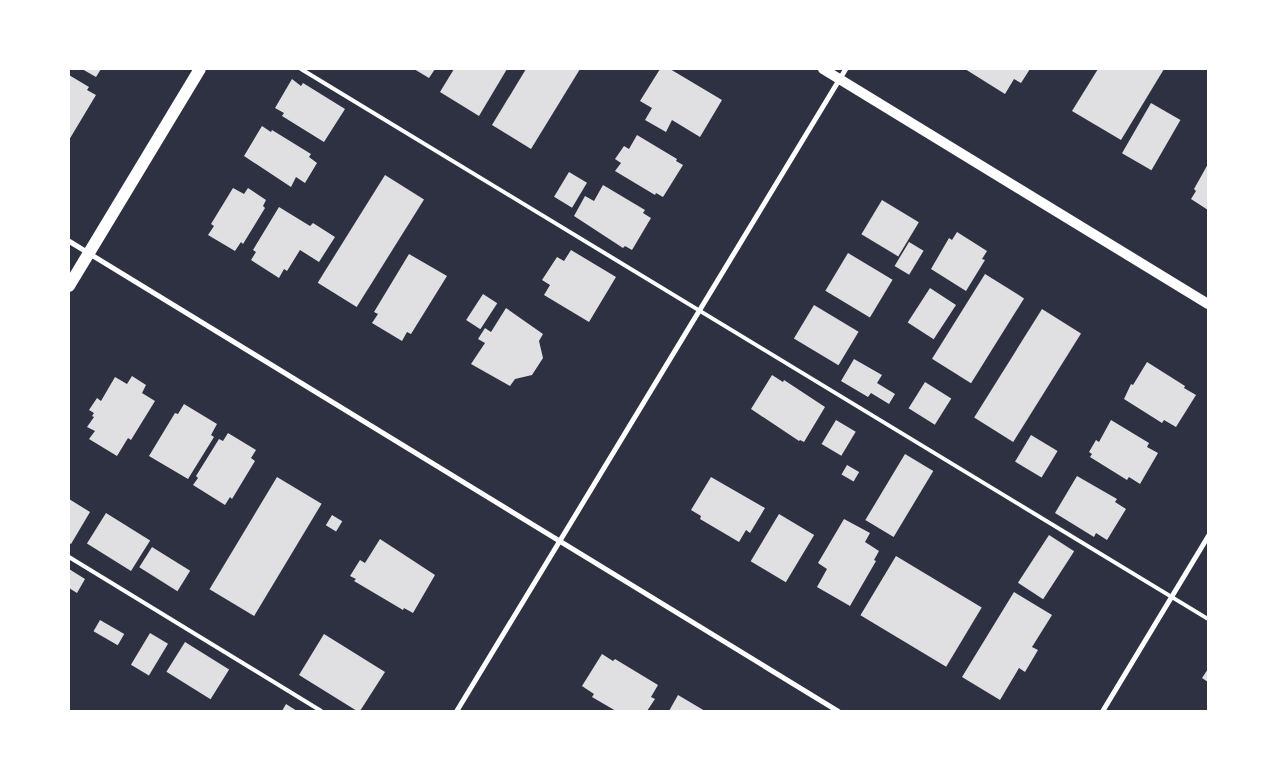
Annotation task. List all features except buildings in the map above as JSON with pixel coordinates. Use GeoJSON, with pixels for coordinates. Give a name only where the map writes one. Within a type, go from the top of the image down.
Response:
{"type":"FeatureCollection","features":[{"type":"Feature","properties":{"kind":"main road"},"geometry":{"type":"LineString","coordinates":[[69,286],[200,69]]}},
{"type":"Feature","properties":{"kind":"main road"},"geometry":{"type":"LineString","coordinates":[[823,69],[1208,304]]}},
{"type":"Feature","properties":{"kind":"street"},"geometry":{"type":"LineString","coordinates":[[456,711],[845,69]]}},
{"type":"Feature","properties":{"kind":"street"},"geometry":{"type":"LineString","coordinates":[[69,241],[560,539],[838,711]]}},
{"type":"Feature","properties":{"kind":"street"},"geometry":{"type":"LineString","coordinates":[[1102,711],[1208,535]]}},
{"type":"Feature","properties":{"kind":"lane"},"geometry":{"type":"LineString","coordinates":[[301,69],[1208,619]]}},
{"type":"Feature","properties":{"kind":"lane"},"geometry":{"type":"LineString","coordinates":[[69,557],[321,711]]}}]}
